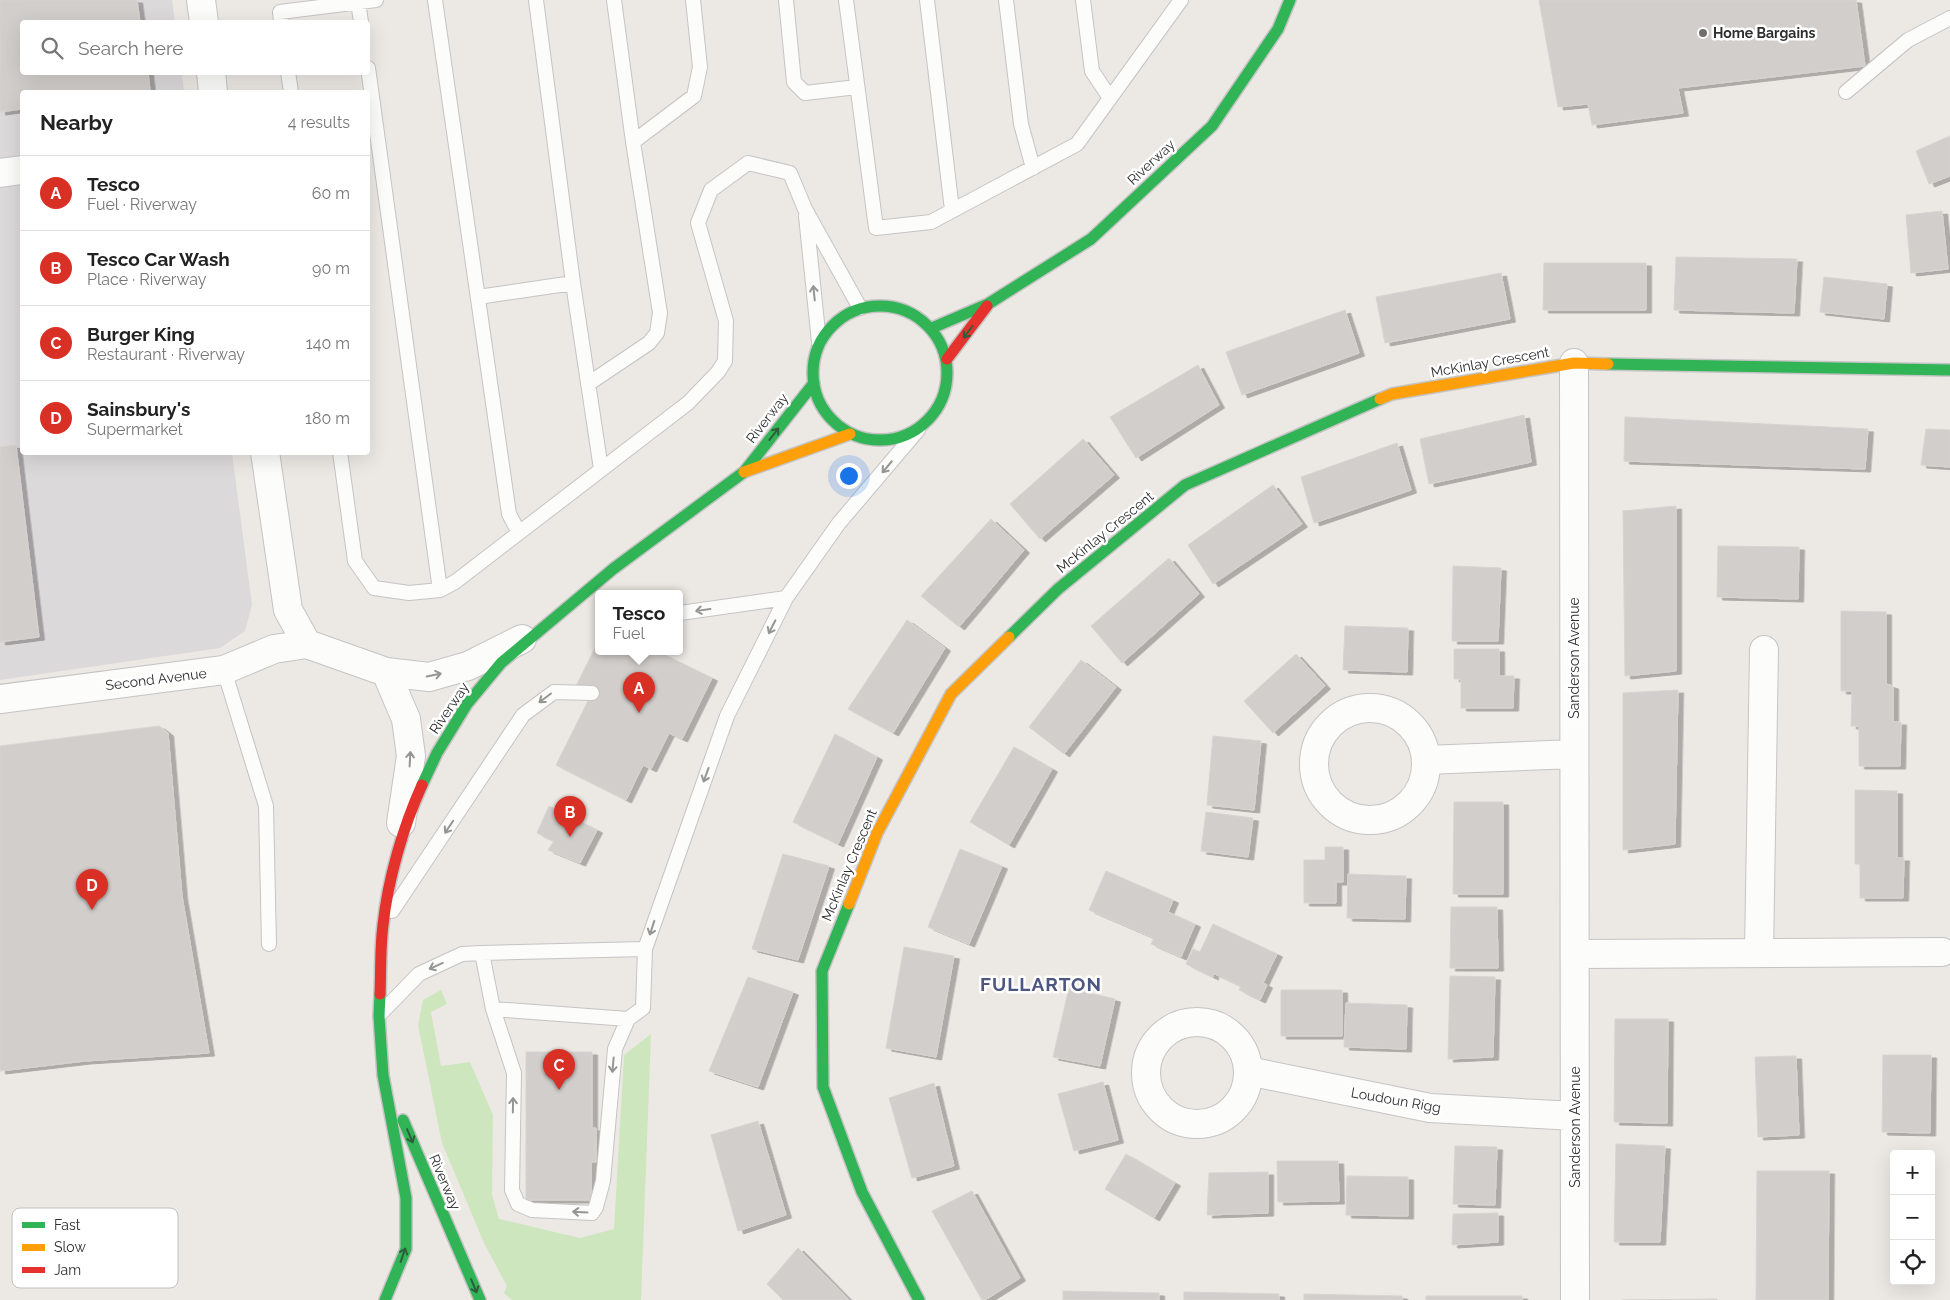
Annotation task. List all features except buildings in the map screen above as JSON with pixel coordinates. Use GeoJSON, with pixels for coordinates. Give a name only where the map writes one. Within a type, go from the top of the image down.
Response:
{"type":"FeatureCollection","features":[{"type":"Feature","properties":{"kind":"street"},"geometry":{"type":"LineString","coordinates":[[201,0],[204,20]]}},
{"type":"Feature","properties":{"kind":"street","name":"Riverway"},"geometry":{"type":"LineString","coordinates":[[932,328],[988,304],[1091,239],[1212,126],[1278,29],[1290,0]]}},
{"type":"Feature","properties":{"kind":"street"},"geometry":{"type":"LineString","coordinates":[[211,75],[214,90]]}},
{"type":"Feature","properties":{"kind":"street"},"geometry":{"type":"LineString","coordinates":[[0,173],[20,170]]}},
{"type":"Feature","properties":{"kind":"street"},"geometry":{"type":"LineString","coordinates":[[883,304],[906,310],[932,328],[947,359],[948,383],[936,413],[918,430],[897,439],[873,441],[850,434],[830,420],[820,406],[814,383],[814,360],[820,342],[834,323],[860,308],[883,304]]}},
{"type":"Feature","properties":{"kind":"street","name":"Riverway"},"geometry":{"type":"LineString","coordinates":[[947,359],[988,304]]}},
{"type":"Feature","properties":{"kind":"street","name":"McKinlay Crescent"},"geometry":{"type":"LineString","coordinates":[[919,1300],[862,1192],[823,1088],[822,971],[877,833],[951,694],[1058,589],[1185,485],[1392,394],[1574,363],[1950,370]]}},
{"type":"Feature","properties":{"kind":"street","name":"Sanderson Avenue"},"geometry":{"type":"LineString","coordinates":[[1574,363],[1575,1300]]}},
{"type":"Feature","properties":{"kind":"street","name":"Riverway"},"geometry":{"type":"LineString","coordinates":[[386,1300],[406,1249],[406,1198],[383,1076],[379,1016],[383,925],[396,860],[413,805],[437,753],[467,704],[501,663],[613,570],[744,472],[814,383]]}},
{"type":"Feature","properties":{"kind":"street","name":"Riverway"},"geometry":{"type":"LineString","coordinates":[[744,472],[850,434]]}},
{"type":"Feature","properties":{"kind":"street"},"geometry":{"type":"LineString","coordinates":[[265,455],[288,610],[307,644],[386,672],[429,677],[468,666],[543,629]]}},
{"type":"Feature","properties":{"kind":"street","name":"Second Avenue"},"geometry":{"type":"LineString","coordinates":[[0,699],[224,670],[274,649],[307,644]]}},
{"type":"Feature","properties":{"kind":"street"},"geometry":{"type":"LineString","coordinates":[[1759,953],[1764,650]]}},
{"type":"Feature","properties":{"kind":"street"},"geometry":{"type":"LineString","coordinates":[[386,672],[406,719],[412,756],[396,860]]}},
{"type":"Feature","properties":{"kind":"street"},"geometry":{"type":"LineString","coordinates":[[1367,708],[1387,710],[1406,721],[1418,736],[1426,760],[1424,780],[1416,797],[1402,811],[1379,820],[1359,820],[1341,812],[1329,803],[1318,787],[1314,773],[1315,753],[1322,735],[1335,720],[1352,711],[1367,708]]}},
{"type":"Feature","properties":{"kind":"street"},"geometry":{"type":"LineString","coordinates":[[1426,760],[1574,754]]}},
{"type":"Feature","properties":{"kind":"street"},"geometry":{"type":"LineString","coordinates":[[1575,954],[1942,952]]}},
{"type":"Feature","properties":{"kind":"street","name":"Loudoun Rigg"},"geometry":{"type":"LineString","coordinates":[[1248,1071],[1430,1108],[1575,1116]]}},
{"type":"Feature","properties":{"kind":"street","name":"Riverway"},"geometry":{"type":"LineString","coordinates":[[383,1076],[480,1300]]}},
{"type":"Feature","properties":{"kind":"lane"},"geometry":{"type":"LineString","coordinates":[[281,20],[280,12],[376,0]]}},
{"type":"Feature","properties":{"kind":"lane"},"geometry":{"type":"LineString","coordinates":[[434,0],[509,514],[520,533]]}},
{"type":"Feature","properties":{"kind":"lane"},"geometry":{"type":"LineString","coordinates":[[536,0],[573,283],[601,469]]}},
{"type":"Feature","properties":{"kind":"lane"},"geometry":{"type":"LineString","coordinates":[[588,384],[649,343],[657,333],[660,313],[633,142],[614,0]]}},
{"type":"Feature","properties":{"kind":"lane"},"geometry":{"type":"LineString","coordinates":[[633,142],[694,96],[700,67],[693,0]]}},
{"type":"Feature","properties":{"kind":"lane"},"geometry":{"type":"LineString","coordinates":[[786,0],[794,82],[804,93],[857,87]]}},
{"type":"Feature","properties":{"kind":"lane"},"geometry":{"type":"LineString","coordinates":[[846,0],[876,228],[931,222],[1078,144],[1178,1]]}},
{"type":"Feature","properties":{"kind":"lane"},"geometry":{"type":"LineString","coordinates":[[927,0],[952,210]]}},
{"type":"Feature","properties":{"kind":"lane"},"geometry":{"type":"LineString","coordinates":[[1006,0],[1021,124],[1033,168]]}},
{"type":"Feature","properties":{"kind":"lane"},"geometry":{"type":"LineString","coordinates":[[1083,0],[1092,71],[1110,98]]}},
{"type":"Feature","properties":{"kind":"lane"},"geometry":{"type":"LineString","coordinates":[[358,2],[361,20]]}},
{"type":"Feature","properties":{"kind":"lane"},"geometry":{"type":"LineString","coordinates":[[1846,92],[1908,40],[1950,18]]}},
{"type":"Feature","properties":{"kind":"lane"},"geometry":{"type":"LineString","coordinates":[[288,75],[291,90]]}},
{"type":"Feature","properties":{"kind":"lane"},"geometry":{"type":"LineString","coordinates":[[369,75],[440,590]]}},
{"type":"Feature","properties":{"kind":"lane"},"geometry":{"type":"LineString","coordinates":[[340,455],[355,561],[374,588],[409,593],[440,590],[455,582],[688,403],[718,372],[725,362],[726,321],[698,223],[711,190],[748,163],[790,174],[805,209],[860,308]]}},
{"type":"Feature","properties":{"kind":"lane"},"geometry":{"type":"LineString","coordinates":[[805,209],[820,342]]}},
{"type":"Feature","properties":{"kind":"lane"},"geometry":{"type":"LineString","coordinates":[[478,297],[573,283]]}},
{"type":"Feature","properties":{"kind":"lane"},"geometry":{"type":"LineString","coordinates":[[482,954],[493,1009],[514,1073],[512,1190],[518,1204],[532,1210],[592,1213],[596,1206],[603,1181],[614,1049],[628,1019],[643,1008],[645,950],[727,716],[786,598],[840,523],[918,430]]}},
{"type":"Feature","properties":{"kind":"lane"},"geometry":{"type":"LineString","coordinates":[[683,613],[786,598]]}},
{"type":"Feature","properties":{"kind":"lane"},"geometry":{"type":"LineString","coordinates":[[224,670],[266,806],[269,944]]}},
{"type":"Feature","properties":{"kind":"lane"},"geometry":{"type":"LineString","coordinates":[[383,925],[523,715],[554,692],[592,693]]}},
{"type":"Feature","properties":{"kind":"lane"},"geometry":{"type":"LineString","coordinates":[[379,1016],[419,974],[462,954],[645,950]]}},
{"type":"Feature","properties":{"kind":"lane"},"geometry":{"type":"LineString","coordinates":[[493,1009],[628,1019]]}},
{"type":"Feature","properties":{"kind":"shaded area"},"geometry":{"type":"Polygon","coordinates":[[[0,0],[172,0],[175,20],[20,20],[20,75],[182,75],[184,90],[20,90],[20,455],[232,455],[252,605],[245,631],[220,648],[0,680],[0,0]]]}},
{"type":"Feature","properties":{"kind":"green space"},"geometry":{"type":"Polygon","coordinates":[[[441,990],[447,1004],[431,1012],[441,1066],[470,1062],[493,1115],[492,1195],[499,1219],[580,1238],[614,1229],[624,1055],[651,1034],[641,1300],[512,1300],[504,1293],[507,1286],[484,1243],[442,1143],[418,1025],[423,1000],[441,990]]]}},
{"type":"Feature","properties":{"kind":"traffic: fast"},"geometry":{"type":"LineString","coordinates":[[932,328],[988,304],[1091,239],[1212,126],[1278,29],[1290,0]]}},
{"type":"Feature","properties":{"kind":"traffic: fast"},"geometry":{"type":"LineString","coordinates":[[880,306],[906,311],[928,325],[942,347],[947,373],[942,399],[928,421],[906,435],[880,440],[854,435],[832,421],[818,399],[813,373],[818,347],[832,325],[854,311],[880,306]]}},
{"type":"Feature","properties":{"kind":"traffic: fast"},"geometry":{"type":"LineString","coordinates":[[1608,364],[1950,370]]}},
{"type":"Feature","properties":{"kind":"traffic: fast"},"geometry":{"type":"LineString","coordinates":[[422,785],[437,753],[467,704],[501,663],[613,569],[744,472],[814,383]]}},
{"type":"Feature","properties":{"kind":"traffic: fast"},"geometry":{"type":"LineString","coordinates":[[1009,637],[1058,589],[1185,485],[1380,399]]}},
{"type":"Feature","properties":{"kind":"traffic: fast"},"geometry":{"type":"LineString","coordinates":[[849,904],[822,971],[823,1087],[862,1192],[919,1300]]}},
{"type":"Feature","properties":{"kind":"traffic: fast"},"geometry":{"type":"LineString","coordinates":[[380,994],[379,1016],[383,1075],[406,1198],[406,1249],[385,1300]]}},
{"type":"Feature","properties":{"kind":"traffic: fast"},"geometry":{"type":"LineString","coordinates":[[403,1120],[480,1300]]}},
{"type":"Feature","properties":{"kind":"traffic: slow"},"geometry":{"type":"LineString","coordinates":[[1380,399],[1392,394],[1574,363],[1608,364]]}},
{"type":"Feature","properties":{"kind":"traffic: slow"},"geometry":{"type":"LineString","coordinates":[[744,472],[850,434]]}},
{"type":"Feature","properties":{"kind":"traffic: slow"},"geometry":{"type":"LineString","coordinates":[[849,904],[877,833],[951,694],[1009,637]]}},
{"type":"Feature","properties":{"kind":"traffic: jam"},"geometry":{"type":"LineString","coordinates":[[947,359],[987,306]]}},
{"type":"Feature","properties":{"kind":"traffic: jam"},"geometry":{"type":"LineString","coordinates":[[380,994],[385,908],[403,836],[422,785]]}},
{"type":"Feature","properties":{"kind":"place","name":"Home Bargains"},"geometry":{"type":"Point","coordinates":[1703,33]}},
{"type":"Feature","properties":{"kind":"place","name":"Tesco"},"geometry":{"type":"Point","coordinates":[639,713]}},
{"type":"Feature","properties":{"kind":"place","name":"Tesco Car Wash"},"geometry":{"type":"Point","coordinates":[570,837]}},
{"type":"Feature","properties":{"kind":"place","name":"Sainsbury's"},"geometry":{"type":"Point","coordinates":[92,910]}},
{"type":"Feature","properties":{"kind":"place","name":"Burger King"},"geometry":{"type":"Point","coordinates":[559,1090]}},
{"type":"Feature","properties":{"kind":"district","name":"FULLARTON"},"geometry":{"type":"Point","coordinates":[1041,984]}}]}
